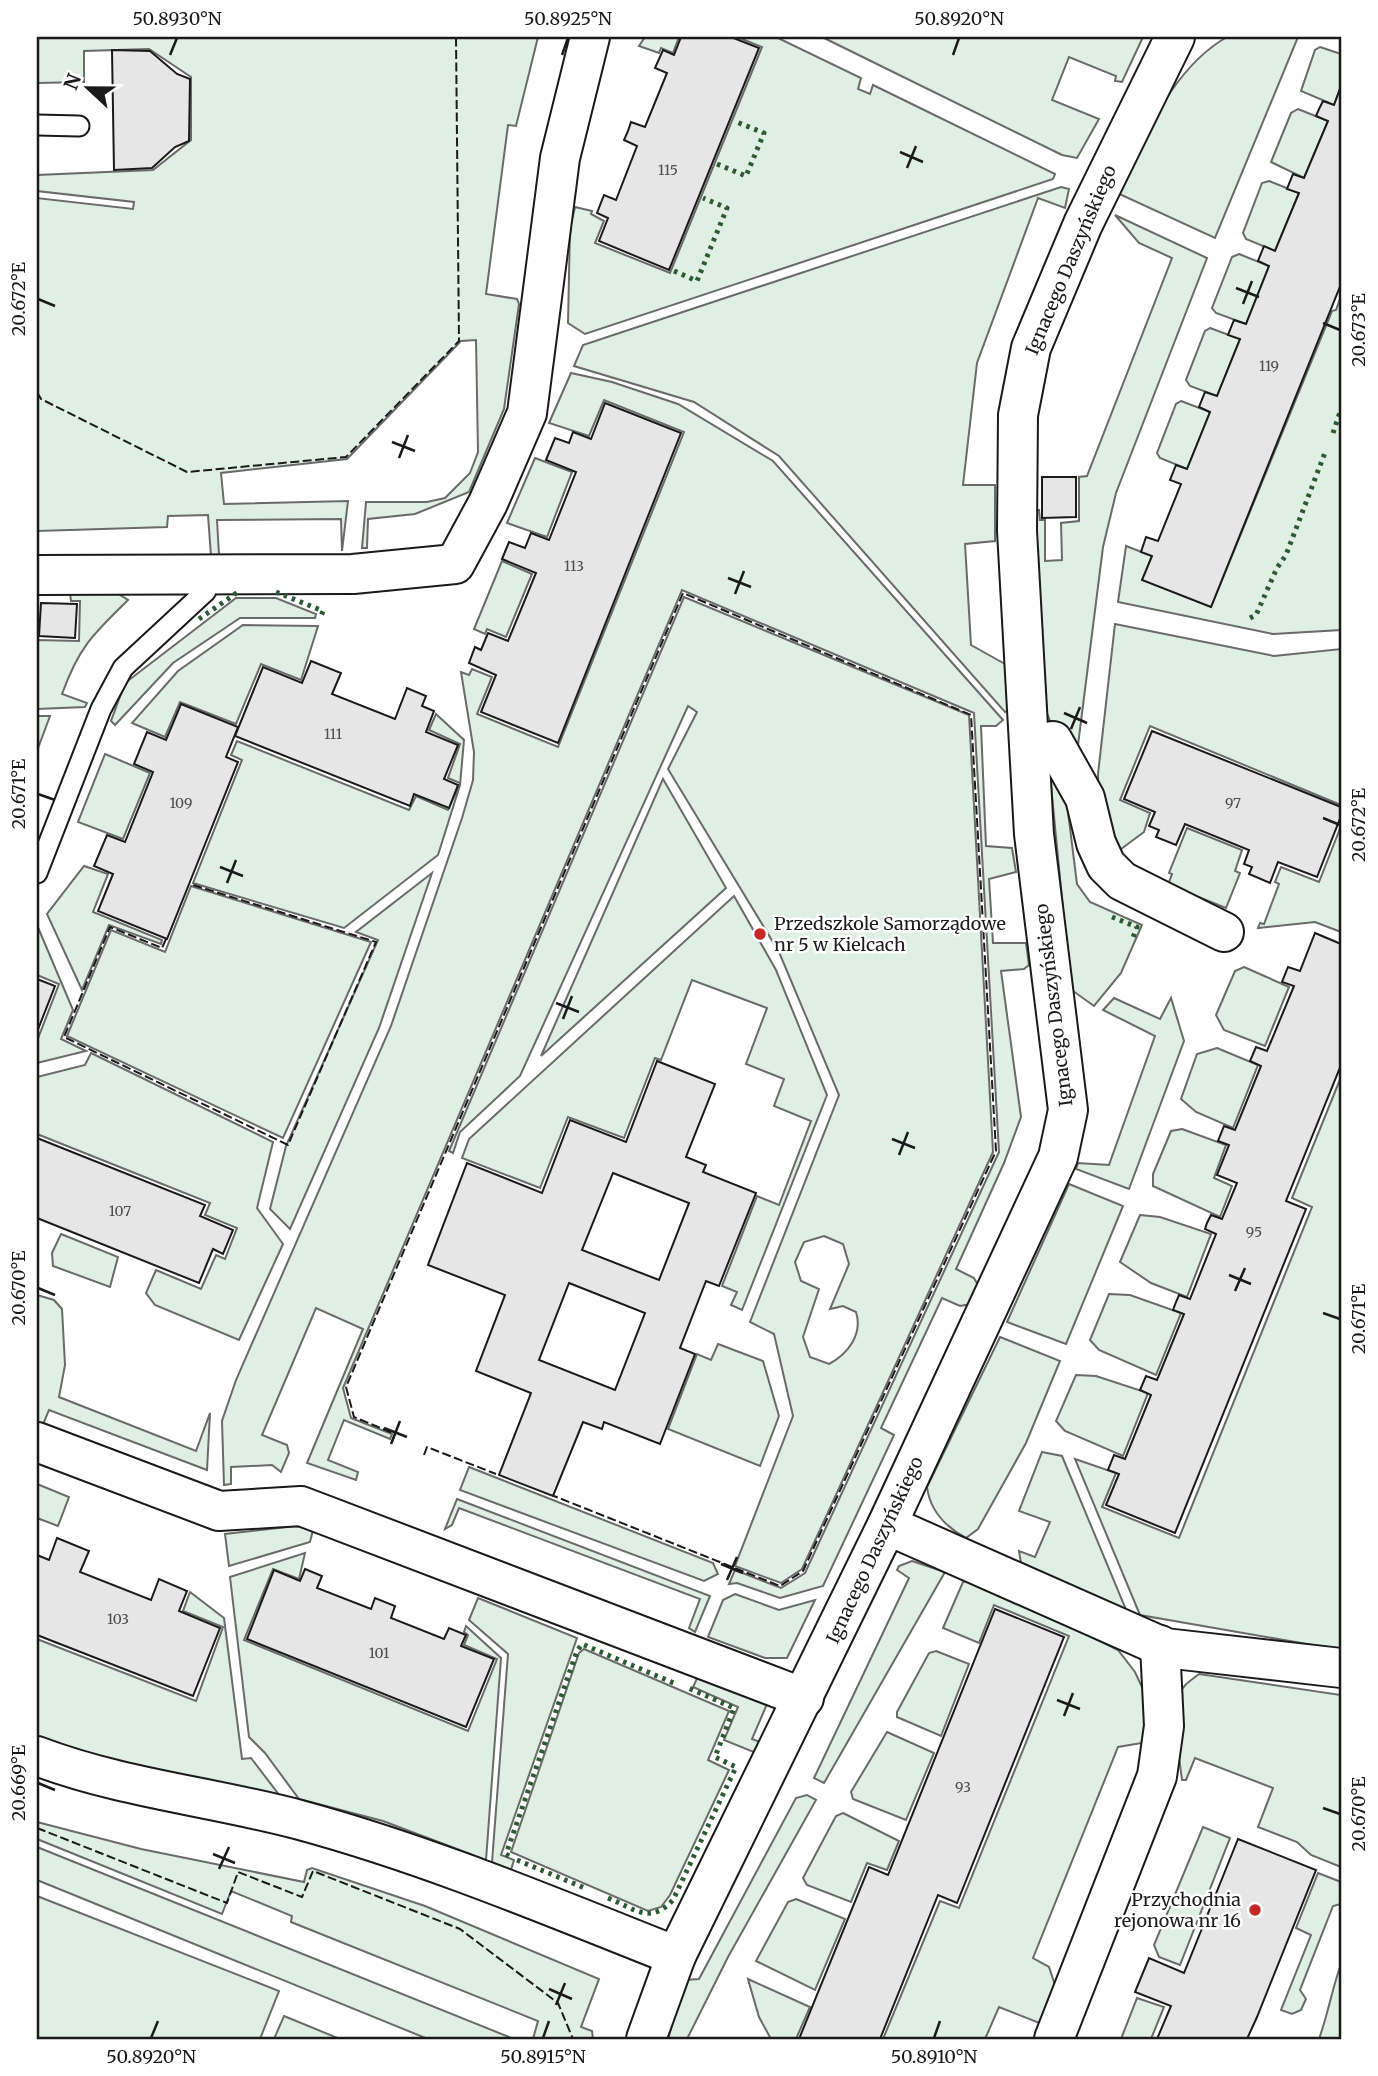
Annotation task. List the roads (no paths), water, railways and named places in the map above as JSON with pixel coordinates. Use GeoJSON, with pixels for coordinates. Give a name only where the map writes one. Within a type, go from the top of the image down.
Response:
{"type":"FeatureCollection","features":[{"type":"Feature","properties":{"kind":"street"},"geometry":{"type":"LineString","coordinates":[[37,575],[353,574],[455,564],[488,503],[527,413],[560,158],[590,37]]}},
{"type":"Feature","properties":{"kind":"street","name":"Ignacego Daszyńskiego"},"geometry":{"type":"LineString","coordinates":[[646,2039],[676,1956],[887,1525],[1058,1157],[1068,1110],[1034,834],[1017,531],[1018,415],[1028,362],[1097,191],[1175,37]]}},
{"type":"Feature","properties":{"kind":"street"},"geometry":{"type":"LineString","coordinates":[[1030,745],[1053,741],[1085,798],[1096,843],[1106,864],[1122,881],[1224,932]]}},
{"type":"Feature","properties":{"kind":"street"},"geometry":{"type":"LineString","coordinates":[[37,1442],[219,1511],[301,1506],[804,1698]]}},
{"type":"Feature","properties":{"kind":"street"},"geometry":{"type":"LineString","coordinates":[[887,1525],[1160,1645],[1341,1668]]}},
{"type":"Feature","properties":{"kind":"street"},"geometry":{"type":"LineString","coordinates":[[1054,2039],[1157,1776],[1164,1741],[1160,1645]]}},
{"type":"Feature","properties":{"kind":"street"},"geometry":{"type":"LineString","coordinates":[[37,1756],[184,1795],[297,1819],[403,1850],[676,1956]]}},
{"type":"Feature","properties":{"kind":"lane"},"geometry":{"type":"LineString","coordinates":[[37,125],[79,126]]}},
{"type":"Feature","properties":{"kind":"lane"},"geometry":{"type":"LineString","coordinates":[[37,873],[102,709],[123,668],[206,591],[208,574]]}},
{"type":"Feature","properties":{"kind":"place","name":"Przedszkole Samorządowe nr 5 w Kielcach"},"geometry":{"type":"Point","coordinates":[760,934]}},
{"type":"Feature","properties":{"kind":"place","name":"Przychodnia rejonowa nr 16"},"geometry":{"type":"Point","coordinates":[1255,1910]}}]}
